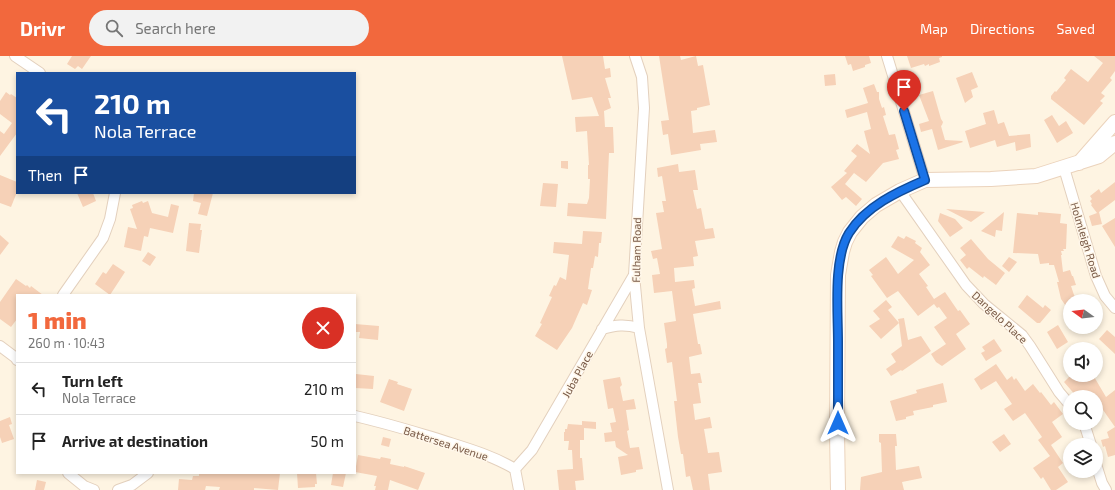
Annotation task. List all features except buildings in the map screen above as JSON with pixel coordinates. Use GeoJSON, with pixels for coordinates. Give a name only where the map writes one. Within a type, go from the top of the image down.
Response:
{"type":"FeatureCollection","features":[{"type":"Feature","properties":{"kind":"main road"},"geometry":{"type":"LineString","coordinates":[[1078,163],[1115,122]]}},
{"type":"Feature","properties":{"kind":"main road"},"geometry":{"type":"LineString","coordinates":[[838,490],[838,283],[840,264],[845,242],[850,232],[862,217],[876,205],[900,190],[925,180],[991,179],[1036,176],[1099,156],[1115,143]]}},
{"type":"Feature","properties":{"kind":"street"},"geometry":{"type":"LineString","coordinates":[[16,56],[39,72]]}},
{"type":"Feature","properties":{"kind":"street","name":"Fulham Road"},"geometry":{"type":"LineString","coordinates":[[635,56],[642,77],[644,108],[634,275],[639,328],[668,490]]}},
{"type":"Feature","properties":{"kind":"street"},"geometry":{"type":"LineString","coordinates":[[887,56],[925,180]]}},
{"type":"Feature","properties":{"kind":"street","name":"Holmleigh Road"},"geometry":{"type":"LineString","coordinates":[[1064,168],[1096,276],[1105,296],[1115,308]]}},
{"type":"Feature","properties":{"kind":"street","name":"Dangelo Place"},"geometry":{"type":"LineString","coordinates":[[900,190],[966,285],[984,304],[1022,335],[1063,397]]}},
{"type":"Feature","properties":{"kind":"street"},"geometry":{"type":"LineString","coordinates":[[64,294],[103,238],[110,219],[115,194]]}},
{"type":"Feature","properties":{"kind":"street","name":"Juba Place"},"geometry":{"type":"LineString","coordinates":[[515,469],[532,450],[634,275]]}},
{"type":"Feature","properties":{"kind":"street"},"geometry":{"type":"LineString","coordinates":[[602,329],[624,324],[639,328]]}},
{"type":"Feature","properties":{"kind":"street"},"geometry":{"type":"LineString","coordinates":[[0,346],[16,357]]}},
{"type":"Feature","properties":{"kind":"street","name":"Battersea Avenue"},"geometry":{"type":"LineString","coordinates":[[356,416],[379,421],[479,452],[500,460],[515,469]]}},
{"type":"Feature","properties":{"kind":"street"},"geometry":{"type":"LineString","coordinates":[[515,469],[519,490]]}},
{"type":"Feature","properties":{"kind":"street"},"geometry":{"type":"LineString","coordinates":[[69,474],[76,486],[84,486],[94,490]]}},
{"type":"Feature","properties":{"kind":"street"},"geometry":{"type":"LineString","coordinates":[[118,490],[132,485],[147,474]]}},
{"type":"Feature","properties":{"kind":"street"},"geometry":{"type":"LineString","coordinates":[[1100,478],[1106,490]]}},
{"type":"Feature","properties":{"kind":"route"},"geometry":{"type":"LineString","coordinates":[[838,423],[838,275],[845,242],[850,232],[862,217],[876,205],[900,190],[925,180],[904,111]]}}]}
